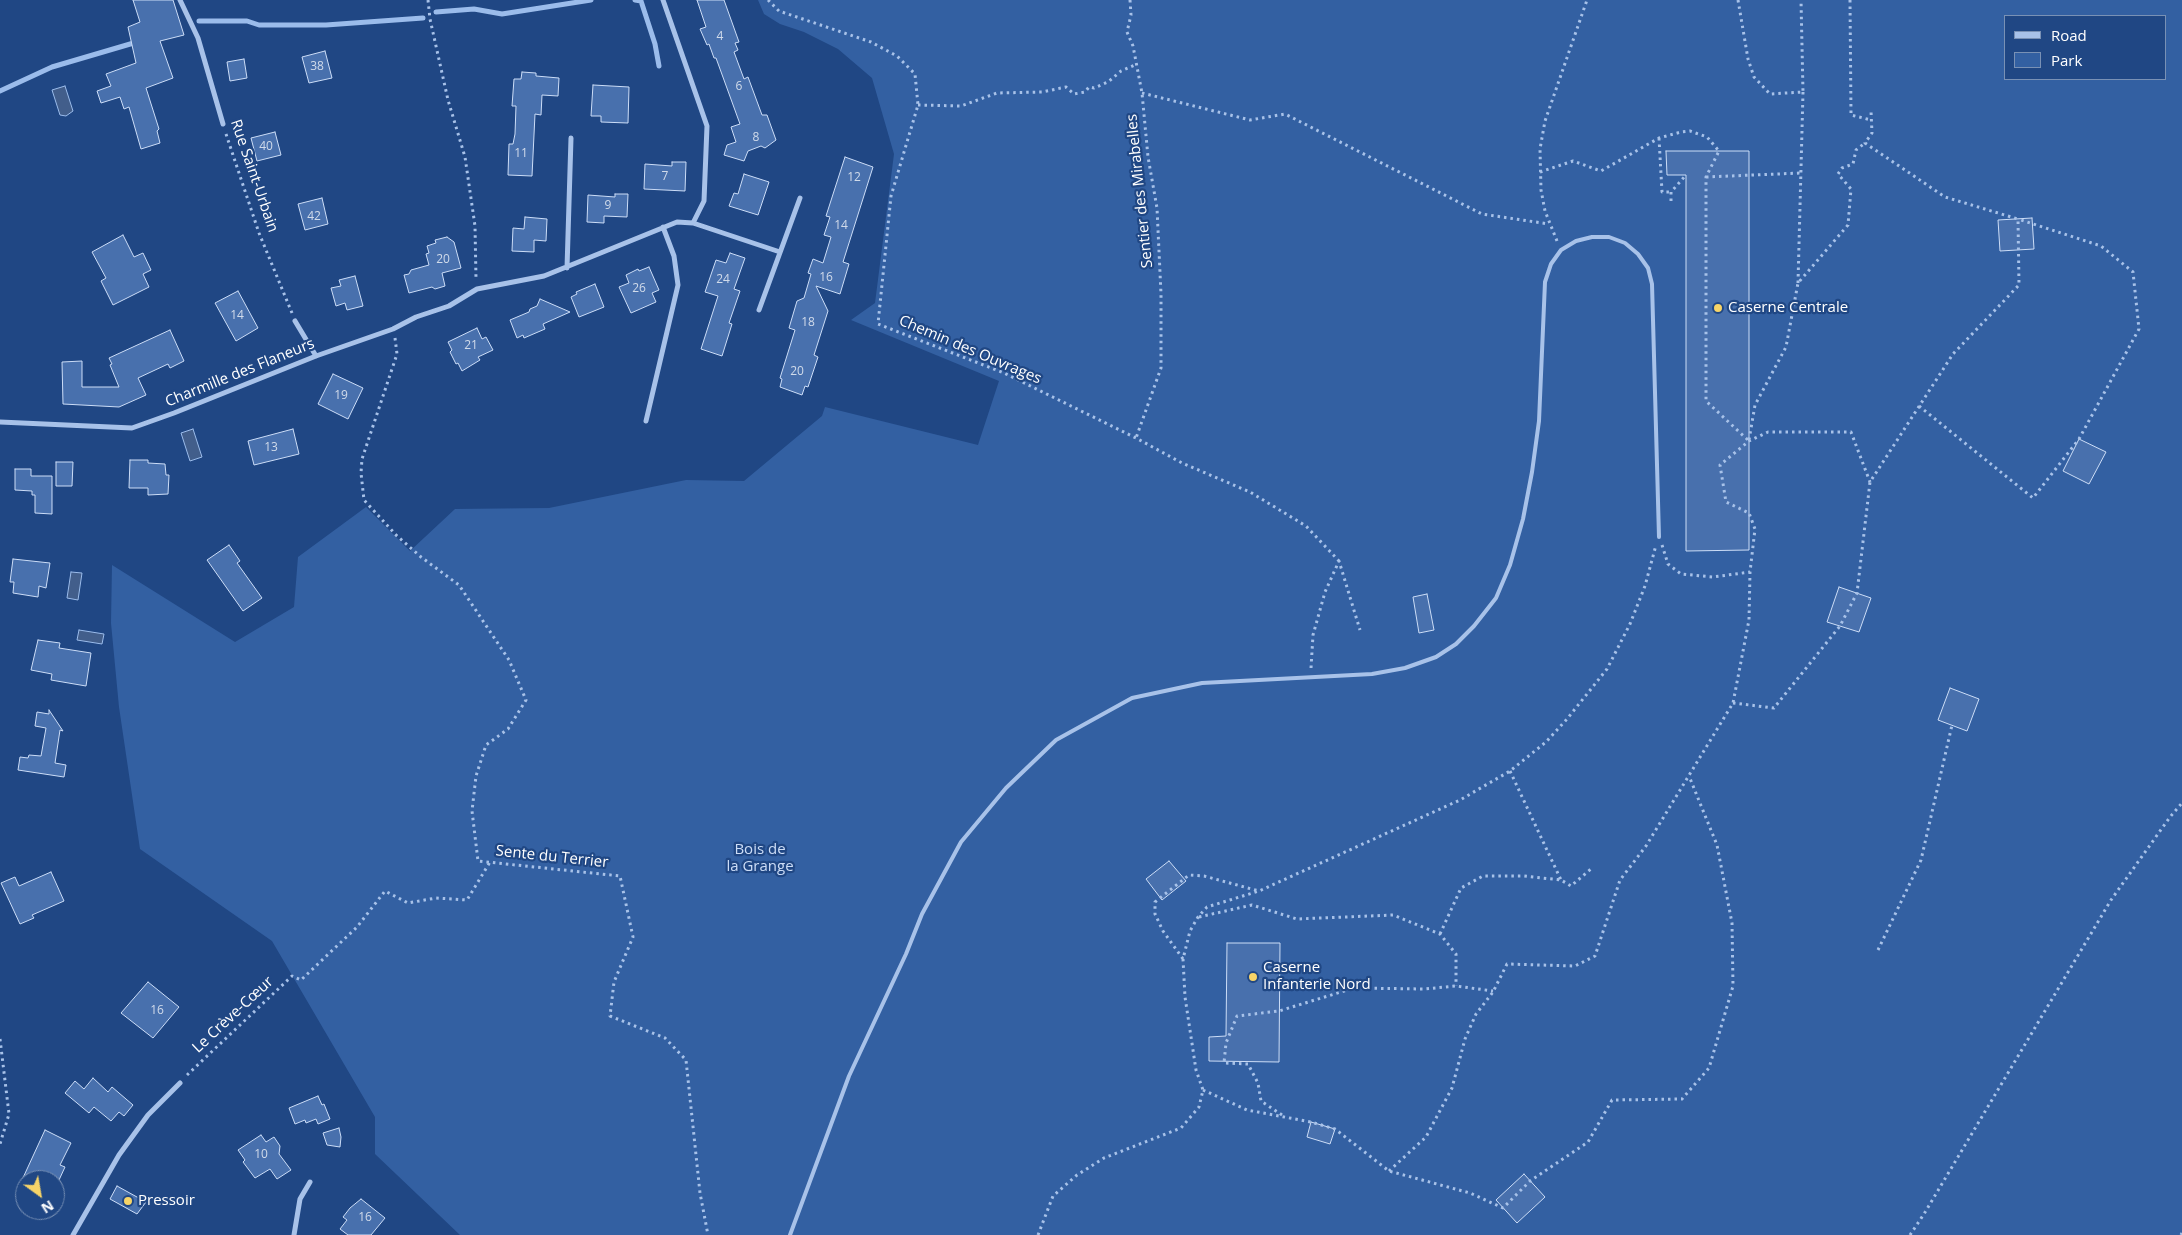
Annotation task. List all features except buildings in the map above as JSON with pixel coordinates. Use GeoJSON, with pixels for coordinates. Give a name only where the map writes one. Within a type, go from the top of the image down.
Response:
{"type":"FeatureCollection","features":[{"type":"Feature","properties":{"kind":"street","name":"Rue Saint-Urbain"},"geometry":{"type":"LineString","coordinates":[[180,0],[198,38],[223,124]]}},
{"type":"Feature","properties":{"kind":"street"},"geometry":{"type":"LineString","coordinates":[[663,0],[707,126],[704,201],[693,222]]}},
{"type":"Feature","properties":{"kind":"street"},"geometry":{"type":"LineString","coordinates":[[571,138],[566,268],[677,222],[693,222],[780,252]]}},
{"type":"Feature","properties":{"kind":"street"},"geometry":{"type":"LineString","coordinates":[[759,310],[800,198]]}},
{"type":"Feature","properties":{"kind":"street"},"geometry":{"type":"LineString","coordinates":[[646,421],[678,285],[674,256],[663,227]]}},
{"type":"Feature","properties":{"kind":"street","name":"Charmille des Flaneurs"},"geometry":{"type":"LineString","coordinates":[[0,422],[132,428],[393,328],[416,317],[449,306],[477,289],[544,276],[566,268]]}},
{"type":"Feature","properties":{"kind":"street"},"geometry":{"type":"LineString","coordinates":[[295,321],[316,356]]}},
{"type":"Feature","properties":{"kind":"street"},"geometry":{"type":"LineString","coordinates":[[73,1235],[119,1154],[148,1115],[180,1083]]}},
{"type":"Feature","properties":{"kind":"street"},"geometry":{"type":"LineString","coordinates":[[294,1235],[300,1199],[310,1182]]}},
{"type":"Feature","properties":{"kind":"lane"},"geometry":{"type":"LineString","coordinates":[[790,1235],[849,1076],[906,954],[922,914],[961,842],[1006,788],[1056,740],[1132,698],[1202,683],[1372,674],[1405,668],[1436,657],[1456,644],[1474,626],[1496,598],[1510,565],[1523,519],[1539,421],[1545,282],[1551,264],[1562,250],[1576,241],[1592,237],[1609,237],[1625,243],[1638,254],[1648,268],[1652,284],[1659,537]]}},
{"type":"Feature","properties":{"kind":"path"},"geometry":{"type":"LineString","coordinates":[[428,0],[430,19],[448,100],[465,157],[475,226],[475,274]]}},
{"type":"Feature","properties":{"kind":"path","name":"Chemin des Ouvrages"},"geometry":{"type":"LineString","coordinates":[[768,0],[779,11],[871,42],[897,56],[915,74],[918,105],[891,196],[878,324],[1004,373],[1136,438],[1182,463],[1250,492],[1306,526],[1339,562]]}},
{"type":"Feature","properties":{"kind":"path","name":"Sentier des Mirabelles"},"geometry":{"type":"LineString","coordinates":[[1130,0],[1131,15],[1127,32],[1133,46],[1142,93],[1148,157],[1157,208],[1161,294],[1161,368],[1136,438]]}},
{"type":"Feature","properties":{"kind":"path"},"geometry":{"type":"LineString","coordinates":[[1562,250],[1549,224],[1545,211],[1540,172],[1540,149],[1545,121],[1587,0]]}},
{"type":"Feature","properties":{"kind":"path"},"geometry":{"type":"LineString","coordinates":[[1738,0],[1748,59],[1754,77],[1770,94],[1803,92]]}},
{"type":"Feature","properties":{"kind":"path"},"geometry":{"type":"LineString","coordinates":[[1749,441],[1755,406],[1786,347],[1798,283],[1803,92],[1801,0]]}},
{"type":"Feature","properties":{"kind":"path"},"geometry":{"type":"LineString","coordinates":[[1850,0],[1851,115],[1871,120]]}},
{"type":"Feature","properties":{"kind":"path"},"geometry":{"type":"LineString","coordinates":[[918,105],[961,106],[997,93],[1042,92],[1066,87],[1074,94],[1085,92],[1089,86],[1094,88],[1108,82],[1121,71],[1137,64]]}},
{"type":"Feature","properties":{"kind":"path"},"geometry":{"type":"LineString","coordinates":[[1142,93],[1250,120],[1285,114],[1482,214],[1549,224]]}},
{"type":"Feature","properties":{"kind":"path"},"geometry":{"type":"LineString","coordinates":[[1798,283],[1848,225],[1850,189],[1838,174],[1842,168],[1853,164],[1856,150],[1872,133],[1871,112]]}},
{"type":"Feature","properties":{"kind":"path","name":"Rue Saint-Urbain"},"geometry":{"type":"LineString","coordinates":[[223,124],[259,233],[295,321]]}},
{"type":"Feature","properties":{"kind":"path"},"geometry":{"type":"LineString","coordinates":[[1540,172],[1573,161],[1601,171],[1659,138],[1669,134],[1690,131],[1706,137],[1719,151],[1706,177],[1706,401],[1749,441]]}},
{"type":"Feature","properties":{"kind":"path"},"geometry":{"type":"LineString","coordinates":[[1659,138],[1662,192],[1671,192]]}},
{"type":"Feature","properties":{"kind":"path"},"geometry":{"type":"LineString","coordinates":[[1864,143],[1945,198],[2101,246],[2133,272],[2139,329],[2079,439],[2033,498],[1919,406]]}},
{"type":"Feature","properties":{"kind":"path"},"geometry":{"type":"LineString","coordinates":[[1706,177],[1801,173]]}},
{"type":"Feature","properties":{"kind":"path"},"geometry":{"type":"LineString","coordinates":[[1671,201],[1671,192],[1686,175]]}},
{"type":"Feature","properties":{"kind":"path"},"geometry":{"type":"LineString","coordinates":[[1733,703],[1774,708],[1840,626],[1857,593],[1870,482],[1953,354],[2019,285],[2018,219]]}},
{"type":"Feature","properties":{"kind":"path","name":"Sente du Terrier"},"geometry":{"type":"LineString","coordinates":[[393,328],[397,354],[362,459],[361,473],[364,500],[396,535],[420,557],[459,585],[509,660],[526,700],[508,729],[486,744],[476,776],[472,811],[478,861],[620,876],[633,936],[614,982],[610,1016],[665,1038],[686,1060],[700,1193],[708,1235]]}},
{"type":"Feature","properties":{"kind":"path"},"geometry":{"type":"LineString","coordinates":[[1389,1171],[1426,1137],[1452,1088],[1465,1039],[1476,1014],[1494,992],[1507,964],[1575,966],[1594,956],[1620,880],[1646,846],[1733,703],[1749,620],[1750,572],[1755,529],[1749,512],[1726,502],[1720,465],[1749,441],[1768,432],[1852,432],[1870,482]]}},
{"type":"Feature","properties":{"kind":"path"},"geometry":{"type":"LineString","coordinates":[[1659,537],[1668,564],[1682,574],[1713,577],[1750,572]]}},
{"type":"Feature","properties":{"kind":"path"},"geometry":{"type":"LineString","coordinates":[[1038,1235],[1053,1196],[1077,1175],[1104,1158],[1181,1128],[1199,1107],[1203,1090],[1196,1070],[1185,997],[1183,959],[1190,931],[1198,917],[1207,907],[1259,892],[1460,800],[1510,771],[1546,742],[1607,669],[1630,624],[1645,586],[1659,537]]}},
{"type":"Feature","properties":{"kind":"path"},"geometry":{"type":"LineString","coordinates":[[1311,676],[1313,635],[1325,592],[1339,562]]}},
{"type":"Feature","properties":{"kind":"path"},"geometry":{"type":"LineString","coordinates":[[1339,562],[1360,630]]}},
{"type":"Feature","properties":{"kind":"path"},"geometry":{"type":"LineString","coordinates":[[1878,950],[1921,860],[1952,725]]}},
{"type":"Feature","properties":{"kind":"path"},"geometry":{"type":"LineString","coordinates":[[1510,771],[1561,880]]}},
{"type":"Feature","properties":{"kind":"path"},"geometry":{"type":"LineString","coordinates":[[1203,1090],[1247,1110],[1284,1116],[1335,1129],[1389,1171],[1470,1194],[1504,1208],[1530,1180],[1588,1142],[1612,1100],[1682,1099],[1708,1068],[1733,986],[1732,923],[1717,845],[1689,776]]}},
{"type":"Feature","properties":{"kind":"path"},"geometry":{"type":"LineString","coordinates":[[1910,1235],[2111,900],[2182,803]]}},
{"type":"Feature","properties":{"kind":"path","name":"Le Crève-Cœur"},"geometry":{"type":"LineString","coordinates":[[180,1083],[292,976],[301,980],[357,927],[385,891],[408,903],[436,898],[467,900],[490,862]]}},
{"type":"Feature","properties":{"kind":"path"},"geometry":{"type":"LineString","coordinates":[[1440,934],[1461,888],[1484,876],[1524,876],[1561,880],[1572,886],[1592,868]]}},
{"type":"Feature","properties":{"kind":"path"},"geometry":{"type":"LineString","coordinates":[[1183,959],[1163,931],[1155,914],[1155,902],[1189,874],[1204,876],[1259,892]]}},
{"type":"Feature","properties":{"kind":"path"},"geometry":{"type":"LineString","coordinates":[[1198,917],[1252,905],[1297,919],[1393,915],[1440,934],[1456,954],[1456,986]]}},
{"type":"Feature","properties":{"kind":"path"},"geometry":{"type":"LineString","coordinates":[[1284,1116],[1261,1101],[1258,1083],[1248,1064],[1224,1063],[1226,1043],[1237,1016],[1279,1012],[1354,988],[1424,989],[1456,986],[1494,992]]}},
{"type":"Feature","properties":{"kind":"path"},"geometry":{"type":"LineString","coordinates":[[0,1039],[9,1114],[0,1144]]}},
{"type":"Feature","properties":{"kind":"green space","name":"Bois de la Grange"},"geometry":{"type":"Polygon","coordinates":[[[758,0],[2182,0],[2182,1235],[460,1235],[375,1154],[375,1117],[272,941],[140,849],[119,707],[111,623],[112,565],[235,642],[294,607],[298,557],[366,507],[410,551],[455,509],[549,508],[686,480],[744,481],[822,416],[825,407],[978,445],[999,381],[851,320],[875,303],[894,154],[872,78],[838,49],[804,32],[780,24],[764,14],[758,0]]]}},
{"type":"Feature","properties":{"kind":"shaded area"},"geometry":{"type":"Polygon","coordinates":[[[65,86],[73,111],[66,116],[60,115],[52,90],[65,86]]]}},
{"type":"Feature","properties":{"kind":"shaded area"},"geometry":{"type":"Polygon","coordinates":[[[193,429],[202,457],[190,461],[181,433],[193,429]]]}},
{"type":"Feature","properties":{"kind":"shaded area"},"geometry":{"type":"Polygon","coordinates":[[[71,572],[82,573],[78,600],[67,598],[71,572]]]}},
{"type":"Feature","properties":{"kind":"shaded area"},"geometry":{"type":"Polygon","coordinates":[[[79,630],[104,634],[102,644],[77,640],[79,630]]]}},
{"type":"Feature","properties":{"kind":"waterway"},"geometry":{"type":"LineString","coordinates":[[436,12],[474,9],[502,14],[591,0]]}},
{"type":"Feature","properties":{"kind":"waterway"},"geometry":{"type":"LineString","coordinates":[[635,0],[641,1],[655,44],[659,66]]}},
{"type":"Feature","properties":{"kind":"waterway"},"geometry":{"type":"LineString","coordinates":[[199,21],[247,21],[259,25],[326,25],[423,18]]}},
{"type":"Feature","properties":{"kind":"waterway"},"geometry":{"type":"LineString","coordinates":[[0,91],[52,67],[137,42]]}},
{"type":"Feature","properties":{"kind":"place","name":"Caserne Centrale"},"geometry":{"type":"Point","coordinates":[1718,308]}},
{"type":"Feature","properties":{"kind":"place","name":"Caserne Infanterie Nord"},"geometry":{"type":"Point","coordinates":[1253,977]}},
{"type":"Feature","properties":{"kind":"place","name":"Pressoir"},"geometry":{"type":"Point","coordinates":[128,1201]}}]}
